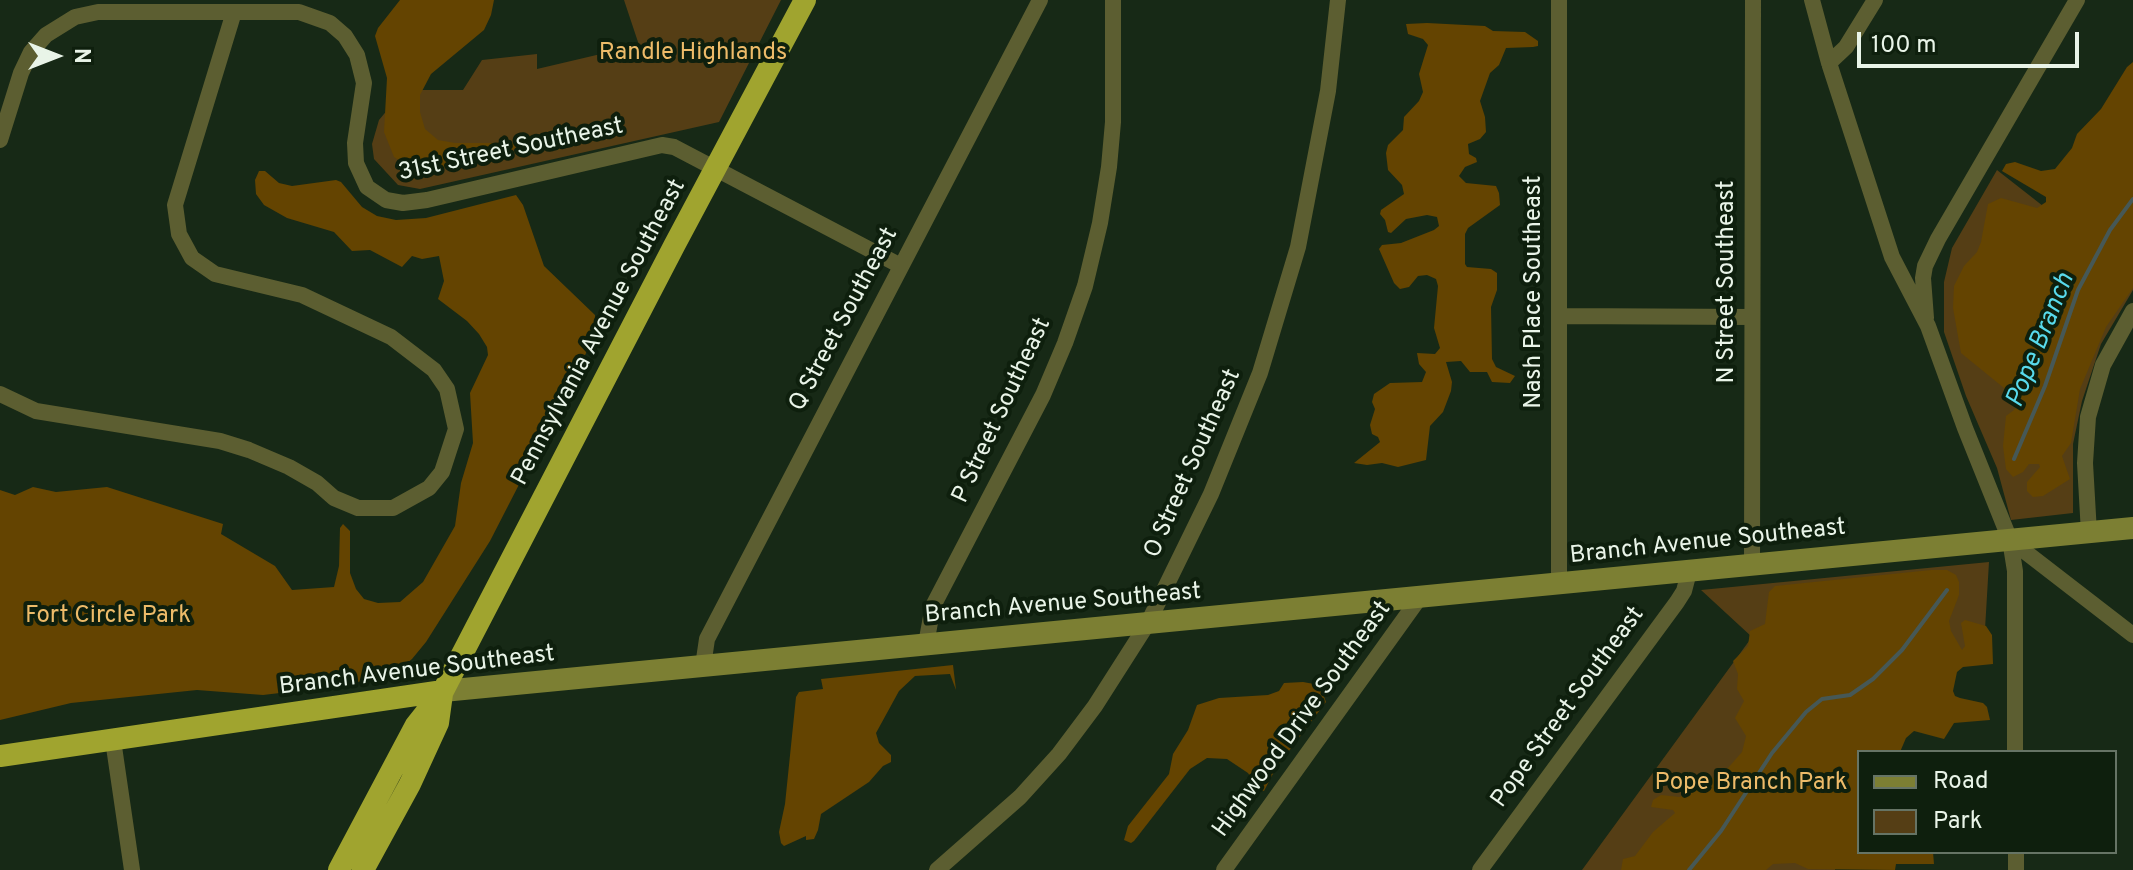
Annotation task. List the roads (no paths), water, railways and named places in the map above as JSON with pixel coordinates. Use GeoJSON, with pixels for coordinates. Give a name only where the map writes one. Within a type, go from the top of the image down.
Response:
{"type":"FeatureCollection","features":[{"type":"Feature","properties":{"kind":"highway","name":"Pennsylvania Avenue Southeast"},"geometry":{"type":"LineString","coordinates":[[339,870],[416,725],[443,691],[805,0]]}},
{"type":"Feature","properties":{"kind":"highway","name":"Pennsylvania Avenue Southeast"},"geometry":{"type":"LineString","coordinates":[[363,870],[438,723],[443,691]]}},
{"type":"Feature","properties":{"kind":"highway","name":"Branch Avenue Southeast"},"geometry":{"type":"LineString","coordinates":[[0,756],[443,691]]}},
{"type":"Feature","properties":{"kind":"main road","name":"Branch Avenue Southeast"},"geometry":{"type":"LineString","coordinates":[[443,691],[2133,528]]}},
{"type":"Feature","properties":{"kind":"street","name":"Q Street Southeast"},"geometry":{"type":"LineString","coordinates":[[703,666],[707,639],[1040,0]]}},
{"type":"Feature","properties":{"kind":"street","name":"P Street Southeast"},"geometry":{"type":"LineString","coordinates":[[926,644],[933,606],[1043,395],[1085,286],[1109,167],[1113,0]]}},
{"type":"Feature","properties":{"kind":"street","name":"O Street Southeast"},"geometry":{"type":"LineString","coordinates":[[937,870],[999,817],[1059,754],[1104,693],[1148,623],[1231,449],[1263,365],[1302,229],[1320,142],[1338,0]]}},
{"type":"Feature","properties":{"kind":"street","name":"Nash Place Southeast"},"geometry":{"type":"LineString","coordinates":[[1559,0],[1559,584]]}},
{"type":"Feature","properties":{"kind":"street","name":"N Street Southeast"},"geometry":{"type":"LineString","coordinates":[[1752,565],[1753,0]]}},
{"type":"Feature","properties":{"kind":"street"},"geometry":{"type":"LineString","coordinates":[[1812,0],[1829,63],[1892,257],[1928,326],[1955,404],[2010,540],[2015,571],[2015,750]]}},
{"type":"Feature","properties":{"kind":"street"},"geometry":{"type":"LineString","coordinates":[[1829,63],[1846,47],[1875,0]]}},
{"type":"Feature","properties":{"kind":"street"},"geometry":{"type":"LineString","coordinates":[[1928,326],[1923,278],[1931,252],[1955,205],[2077,0]]}},
{"type":"Feature","properties":{"kind":"street","name":"31st Street Southeast"},"geometry":{"type":"LineString","coordinates":[[0,140],[25,62],[38,43],[60,24],[75,17],[98,12],[305,13],[330,23],[345,36],[357,55],[363,78],[355,143],[358,168],[371,191],[391,202],[427,200],[649,146],[674,147],[901,266]]}},
{"type":"Feature","properties":{"kind":"street"},"geometry":{"type":"LineString","coordinates":[[0,394],[36,411],[220,441],[249,450],[289,467],[317,483],[334,498],[358,508],[393,508],[429,488],[442,472],[456,429],[447,389],[434,370],[391,337],[302,295],[215,274],[192,258],[179,234],[175,205],[234,12]]}},
{"type":"Feature","properties":{"kind":"street"},"geometry":{"type":"LineString","coordinates":[[2089,533],[2085,463],[2088,417],[2103,365],[2133,311]]}},
{"type":"Feature","properties":{"kind":"street"},"geometry":{"type":"LineString","coordinates":[[1559,316],[1752,317]]}},
{"type":"Feature","properties":{"kind":"street"},"geometry":{"type":"LineString","coordinates":[[2010,540],[2133,635]]}},
{"type":"Feature","properties":{"kind":"street","name":"Pope Street Southeast"},"geometry":{"type":"LineString","coordinates":[[1480,870],[1677,602],[1684,591],[1689,572]]}},
{"type":"Feature","properties":{"kind":"street","name":"Highwood Drive Southeast"},"geometry":{"type":"LineString","coordinates":[[1228,867],[1420,597]]}},
{"type":"Feature","properties":{"kind":"street"},"geometry":{"type":"LineString","coordinates":[[113,740],[132,870]]}},
{"type":"Feature","properties":{"kind":"waterway","name":"Pope Branch"},"geometry":{"type":"LineString","coordinates":[[2014,459],[2045,386],[2078,290],[2110,230],[2133,199]]}},
{"type":"Feature","properties":{"kind":"waterway","name":"Pope Branch"},"geometry":{"type":"LineString","coordinates":[[1689,870],[1721,831],[1772,753],[1806,712],[1822,699],[1850,695],[1873,679],[1902,650],[1947,590]]}},
{"type":"Feature","properties":{"kind":"park label","name":"Randle Highlands"},"geometry":{"type":"Point","coordinates":[693,54]}},
{"type":"Feature","properties":{"kind":"park label","name":"Fort Circle Park"},"geometry":{"type":"Point","coordinates":[108,617]}},
{"type":"Feature","properties":{"kind":"park label","name":"Pope Branch Park"},"geometry":{"type":"Point","coordinates":[1751,784]}}]}
